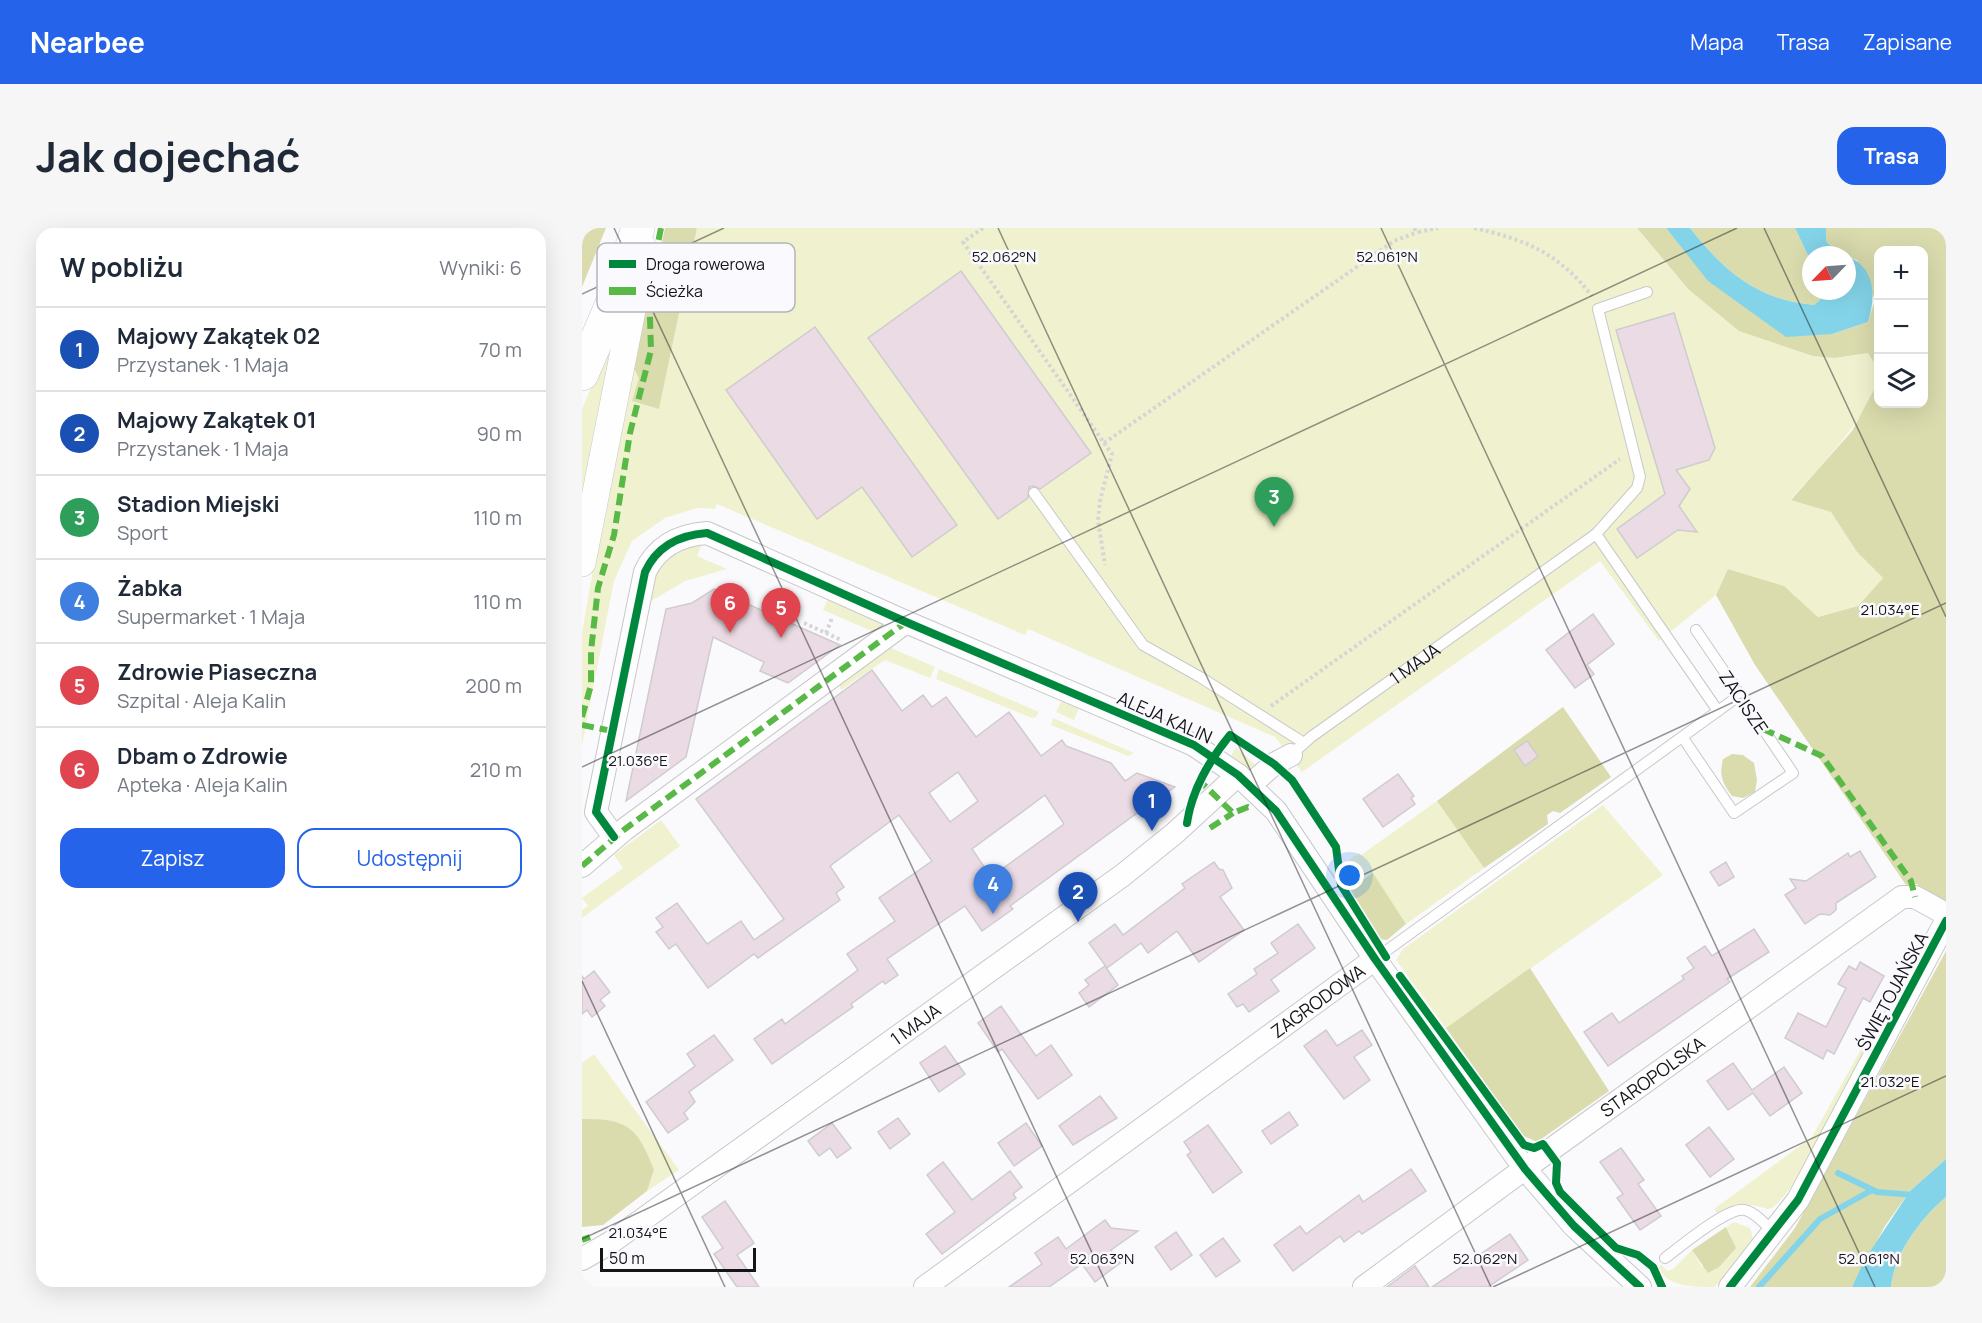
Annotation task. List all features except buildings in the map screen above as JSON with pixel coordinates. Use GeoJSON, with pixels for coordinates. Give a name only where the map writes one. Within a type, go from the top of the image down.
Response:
{"type":"FeatureCollection","features":[{"type":"Feature","properties":{"kind":"main road"},"geometry":{"type":"LineString","coordinates":[[633,243],[638,228]]}},
{"type":"Feature","properties":{"kind":"main road"},"geometry":{"type":"LineString","coordinates":[[582,374],[608,312]]}},
{"type":"Feature","properties":{"kind":"street"},"geometry":{"type":"LineString","coordinates":[[642,243],[643,228]]}},
{"type":"Feature","properties":{"kind":"street"},"geometry":{"type":"LineString","coordinates":[[582,563],[632,312]]}},
{"type":"Feature","properties":{"kind":"street","name":"ALEJA KALIN"},"geometry":{"type":"LineString","coordinates":[[614,837],[596,812],[645,572],[654,555],[668,544],[690,534],[707,532],[906,622],[1194,745],[1244,780],[1276,811],[1375,959],[1525,1169],[1574,1226],[1636,1286]]}},
{"type":"Feature","properties":{"kind":"street"},"geometry":{"type":"LineString","coordinates":[[582,866],[607,848],[614,837],[906,622]]}},
{"type":"Feature","properties":{"kind":"street","name":"1 MAJA"},"geometry":{"type":"LineString","coordinates":[[582,1259],[594,1254],[1123,875],[1244,780],[1298,749]]}},
{"type":"Feature","properties":{"kind":"street","name":"STAROPOLSKA"},"geometry":{"type":"LineString","coordinates":[[1364,1287],[1902,897],[1915,897],[1946,914]]}},
{"type":"Feature","properties":{"kind":"street","name":"ŚWIĘTOJAŃSKA"},"geometry":{"type":"LineString","coordinates":[[1730,1287],[1798,1200],[1946,921]]}},
{"type":"Feature","properties":{"kind":"street","name":"ZAGRODOWA"},"geometry":{"type":"LineString","coordinates":[[925,1287],[1375,959]]}},
{"type":"Feature","properties":{"kind":"lane"},"geometry":{"type":"LineString","coordinates":[[1598,309],[1647,292]]}},
{"type":"Feature","properties":{"kind":"lane","name":"1 MAJA"},"geometry":{"type":"LineString","coordinates":[[1298,749],[1596,534],[1637,488],[1640,477],[1598,309]]}},
{"type":"Feature","properties":{"kind":"lane"},"geometry":{"type":"LineString","coordinates":[[1034,493],[1143,645],[1200,677],[1258,715],[1298,749]]}},
{"type":"Feature","properties":{"kind":"lane"},"geometry":{"type":"LineString","coordinates":[[1596,534],[1718,711]]}},
{"type":"Feature","properties":{"kind":"lane","name":"ZACISZE"},"geometry":{"type":"LineString","coordinates":[[1683,738],[1734,813],[1792,773],[1696,630]]}},
{"type":"Feature","properties":{"kind":"lane","name":"ZAGRODOWA"},"geometry":{"type":"LineString","coordinates":[[1375,959],[1740,695]]}},
{"type":"Feature","properties":{"kind":"lane"},"geometry":{"type":"LineString","coordinates":[[1665,1258],[1710,1225],[1738,1210],[1744,1209],[1758,1217],[1773,1233]]}},
{"type":"Feature","properties":{"kind":"path"},"geometry":{"type":"LineString","coordinates":[[983,228],[963,242],[1112,454],[1100,501],[1098,520]]}},
{"type":"Feature","properties":{"kind":"path"},"geometry":{"type":"LineString","coordinates":[[1104,443],[1394,241],[1416,230],[1438,228]]}},
{"type":"Feature","properties":{"kind":"path"},"geometry":{"type":"LineString","coordinates":[[1474,228],[1508,236],[1543,249],[1573,272],[1598,309]]}},
{"type":"Feature","properties":{"kind":"path"},"geometry":{"type":"LineString","coordinates":[[1258,715],[1633,450]]}},
{"type":"Feature","properties":{"kind":"path"},"geometry":{"type":"LineString","coordinates":[[826,633],[832,618]]}},
{"type":"Feature","properties":{"kind":"path"},"geometry":{"type":"LineString","coordinates":[[804,623],[841,639]]}},
{"type":"Feature","properties":{"kind":"green space"},"geometry":{"type":"Polygon","coordinates":[[[582,228],[606,228],[600,243],[597,243],[597,250],[582,287],[582,228]]]}},
{"type":"Feature","properties":{"kind":"green space"},"geometry":{"type":"Polygon","coordinates":[[[665,228],[697,228],[694,243],[661,243],[665,228]]]}},
{"type":"Feature","properties":{"kind":"green space"},"geometry":{"type":"Polygon","coordinates":[[[697,228],[1637,228],[1689,290],[1739,331],[1835,358],[1868,353],[1874,361],[1874,391],[1860,417],[1830,456],[1791,499],[1831,512],[1857,552],[1883,578],[1858,606],[1818,617],[1784,586],[1728,569],[1716,595],[1659,641],[1600,561],[1302,772],[1275,737],[1028,629],[1025,635],[717,504],[715,509],[697,508],[665,518],[632,541],[614,581],[582,745],[582,632],[630,361],[659,409],[679,312],[795,312],[795,243],[694,243],[697,228]]]}},
{"type":"Feature","properties":{"kind":"green space"},"geometry":{"type":"Polygon","coordinates":[[[1637,228],[1666,228],[1683,249],[1832,334],[1868,322],[1874,303],[1874,363],[1868,353],[1835,358],[1813,356],[1739,331],[1689,290],[1637,228]]]}},
{"type":"Feature","properties":{"kind":"green space"},"geometry":{"type":"Polygon","coordinates":[[[1690,228],[1795,228],[1803,246],[1802,300],[1820,300],[1814,305],[1794,302],[1759,290],[1729,270],[1690,228]]]}},
{"type":"Feature","properties":{"kind":"green space"},"geometry":{"type":"Polygon","coordinates":[[[1826,228],[1946,228],[1946,903],[1929,898],[1917,884],[1906,885],[1755,665],[1716,595],[1728,569],[1784,586],[1818,617],[1858,606],[1883,578],[1857,552],[1831,512],[1791,500],[1852,431],[1874,390],[1874,408],[1928,408],[1928,246],[1874,246],[1874,298],[1856,260],[1856,246],[1830,246],[1826,241],[1826,228]]]}},
{"type":"Feature","properties":{"kind":"green space"},"geometry":{"type":"Polygon","coordinates":[[[643,312],[679,312],[659,409],[632,401],[639,378],[630,361],[643,312]]]}},
{"type":"Feature","properties":{"kind":"green space"},"geometry":{"type":"Polygon","coordinates":[[[615,331],[582,503],[582,409],[615,331]]]}},
{"type":"Feature","properties":{"kind":"green space"},"geometry":{"type":"Polygon","coordinates":[[[703,542],[697,556],[727,569],[685,581],[646,604],[653,579],[663,562],[678,551],[703,542]]]}},
{"type":"Feature","properties":{"kind":"green space"},"geometry":{"type":"Polygon","coordinates":[[[829,597],[888,622],[876,633],[823,610],[829,597]]]}},
{"type":"Feature","properties":{"kind":"green space"},"geometry":{"type":"Polygon","coordinates":[[[889,647],[935,667],[930,678],[885,660],[841,690],[839,684],[889,647]]]}},
{"type":"Feature","properties":{"kind":"green space"},"geometry":{"type":"Polygon","coordinates":[[[939,669],[1039,712],[1036,717],[1032,718],[936,679],[939,669]]]}},
{"type":"Feature","properties":{"kind":"green space"},"geometry":{"type":"Polygon","coordinates":[[[1068,700],[1080,705],[1074,720],[1056,712],[1061,702],[1068,700]]]}},
{"type":"Feature","properties":{"kind":"green space"},"geometry":{"type":"Polygon","coordinates":[[[1563,707],[1611,777],[1560,813],[1553,811],[1547,815],[1548,824],[1484,868],[1437,801],[1563,707]]]}},
{"type":"Feature","properties":{"kind":"green space"},"geometry":{"type":"Polygon","coordinates":[[[1053,718],[1134,753],[1128,756],[1051,725],[1053,718]]]}},
{"type":"Feature","properties":{"kind":"green space"},"geometry":{"type":"Polygon","coordinates":[[[1236,747],[1257,766],[1248,768],[1231,756],[1236,747]]]}},
{"type":"Feature","properties":{"kind":"green space"},"geometry":{"type":"Polygon","coordinates":[[[1732,754],[1743,755],[1754,763],[1757,780],[1755,792],[1743,798],[1732,796],[1722,779],[1723,759],[1732,754]]]}},
{"type":"Feature","properties":{"kind":"green space"},"geometry":{"type":"Polygon","coordinates":[[[1437,801],[1484,868],[1406,924],[1373,874],[1349,889],[1342,875],[1342,865],[1359,853],[1361,855],[1437,801]]]}},
{"type":"Feature","properties":{"kind":"green space"},"geometry":{"type":"Polygon","coordinates":[[[1603,805],[1663,875],[1446,1028],[1396,960],[1403,949],[1603,805]]]}},
{"type":"Feature","properties":{"kind":"green space"},"geometry":{"type":"Polygon","coordinates":[[[661,820],[680,846],[582,918],[582,910],[588,906],[582,898],[623,868],[614,855],[661,820]]]}},
{"type":"Feature","properties":{"kind":"green space"},"geometry":{"type":"Polygon","coordinates":[[[1373,873],[1406,924],[1387,940],[1379,939],[1349,889],[1373,873]]]}},
{"type":"Feature","properties":{"kind":"green space"},"geometry":{"type":"Polygon","coordinates":[[[1946,951],[1946,1159],[1910,1191],[1885,1226],[1852,1287],[1750,1287],[1795,1228],[1946,951]]]}},
{"type":"Feature","properties":{"kind":"green space"},"geometry":{"type":"Polygon","coordinates":[[[1530,968],[1609,1091],[1537,1142],[1522,1135],[1446,1028],[1530,968]]]}},
{"type":"Feature","properties":{"kind":"green space"},"geometry":{"type":"Polygon","coordinates":[[[1869,1035],[1876,1040],[1842,1105],[1809,1161],[1779,1202],[1768,1209],[1742,1204],[1731,1206],[1717,1213],[1714,1209],[1812,1137],[1869,1035]]]}},
{"type":"Feature","properties":{"kind":"green space"},"geometry":{"type":"Polygon","coordinates":[[[594,1054],[679,1170],[647,1191],[654,1170],[582,1119],[582,1063],[594,1054]]]}},
{"type":"Feature","properties":{"kind":"green space"},"geometry":{"type":"Polygon","coordinates":[[[582,1119],[611,1121],[630,1129],[643,1145],[654,1170],[647,1191],[603,1225],[582,1227],[582,1119]]]}},
{"type":"Feature","properties":{"kind":"green space"},"geometry":{"type":"Polygon","coordinates":[[[1946,1197],[1946,1287],[1891,1287],[1897,1262],[1910,1238],[1927,1215],[1946,1197]]]}},
{"type":"Feature","properties":{"kind":"green space"},"geometry":{"type":"Polygon","coordinates":[[[1734,1222],[1750,1228],[1753,1238],[1715,1287],[1682,1285],[1668,1279],[1663,1274],[1659,1268],[1661,1264],[1667,1271],[1673,1269],[1692,1250],[1702,1267],[1731,1235],[1726,1227],[1734,1222]]]}},
{"type":"Feature","properties":{"kind":"green space"},"geometry":{"type":"Polygon","coordinates":[[[1726,1227],[1736,1248],[1719,1267],[1708,1273],[1692,1250],[1726,1227]]]}},
{"type":"Feature","properties":{"kind":"water"},"geometry":{"type":"Polygon","coordinates":[[[1666,228],[1690,228],[1729,270],[1743,281],[1775,297],[1794,302],[1814,305],[1820,300],[1856,300],[1856,260],[1864,268],[1871,284],[1873,293],[1871,312],[1868,322],[1832,334],[1786,337],[1708,281],[1666,228]]]}},
{"type":"Feature","properties":{"kind":"water"},"geometry":{"type":"Polygon","coordinates":[[[1795,228],[1826,228],[1826,241],[1830,246],[1803,246],[1795,228]]]}},
{"type":"Feature","properties":{"kind":"water"},"geometry":{"type":"Polygon","coordinates":[[[1946,1159],[1946,1197],[1927,1215],[1910,1238],[1897,1262],[1891,1287],[1852,1287],[1865,1259],[1910,1191],[1946,1159]]]}},
{"type":"Feature","properties":{"kind":"waterway"},"geometry":{"type":"LineString","coordinates":[[1838,1173],[1877,1192],[1914,1195]]}},
{"type":"Feature","properties":{"kind":"waterway"},"geometry":{"type":"LineString","coordinates":[[1759,1287],[1820,1219],[1872,1190]]}},
{"type":"Feature","properties":{"kind":"marked path"},"geometry":{"type":"LineString","coordinates":[[582,235],[586,228]]}},
{"type":"Feature","properties":{"kind":"marked path"},"geometry":{"type":"LineString","coordinates":[[658,243],[661,228]]}},
{"type":"Feature","properties":{"kind":"marked path"},"geometry":{"type":"LineString","coordinates":[[582,717],[591,685],[591,651],[598,588],[614,535],[630,433],[651,350],[650,312]]}},
{"type":"Feature","properties":{"kind":"marked path"},"geometry":{"type":"LineString","coordinates":[[582,866],[625,829],[906,622]]}},
{"type":"Feature","properties":{"kind":"marked path"},"geometry":{"type":"LineString","coordinates":[[582,725],[612,731]]}},
{"type":"Feature","properties":{"kind":"marked path"},"geometry":{"type":"LineString","coordinates":[[1763,729],[1822,756],[1911,881],[1915,897]]}},
{"type":"Feature","properties":{"kind":"marked path"},"geometry":{"type":"LineString","coordinates":[[1202,778],[1200,781],[1233,813],[1248,807],[1253,809]]}},
{"type":"Feature","properties":{"kind":"marked path"},"geometry":{"type":"LineString","coordinates":[[1210,828],[1233,813]]}},
{"type":"Feature","properties":{"kind":"marked path"},"geometry":{"type":"LineString","coordinates":[[582,1240],[590,1237]]}},
{"type":"Feature","properties":{"kind":"cycle path"},"geometry":{"type":"LineString","coordinates":[[614,837],[596,812],[645,572],[656,555],[670,544],[687,536],[707,533],[906,622],[1194,745],[1238,775],[1276,811],[1375,959],[1525,1169],[1574,1226],[1640,1287]]}},
{"type":"Feature","properties":{"kind":"cycle path"},"geometry":{"type":"LineString","coordinates":[[1187,823],[1202,776],[1230,735],[1274,764],[1292,780],[1336,847],[1341,885],[1386,957]]}},
{"type":"Feature","properties":{"kind":"cycle path"},"geometry":{"type":"LineString","coordinates":[[1730,1287],[1798,1200],[1946,921]]}},
{"type":"Feature","properties":{"kind":"cycle path"},"geometry":{"type":"LineString","coordinates":[[1400,976],[1524,1145],[1534,1148],[1543,1144],[1557,1163],[1556,1183],[1560,1192],[1616,1248],[1638,1255],[1653,1267],[1662,1287]]}},
{"type":"Feature","properties":{"kind":"place","name":"Stadion Miejski"},"geometry":{"type":"Point","coordinates":[1274,527]}},
{"type":"Feature","properties":{"kind":"place","name":"Dbam o Zdrowie"},"geometry":{"type":"Point","coordinates":[730,633]}},
{"type":"Feature","properties":{"kind":"place","name":"Zdrowie Piaseczna"},"geometry":{"type":"Point","coordinates":[781,638]}},
{"type":"Feature","properties":{"kind":"place","name":"Majowy Zakątek 02"},"geometry":{"type":"Point","coordinates":[1152,831]}},
{"type":"Feature","properties":{"kind":"place","name":"Żabka"},"geometry":{"type":"Point","coordinates":[993,914]}},
{"type":"Feature","properties":{"kind":"place","name":"Majowy Zakątek 01"},"geometry":{"type":"Point","coordinates":[1078,922]}}]}
